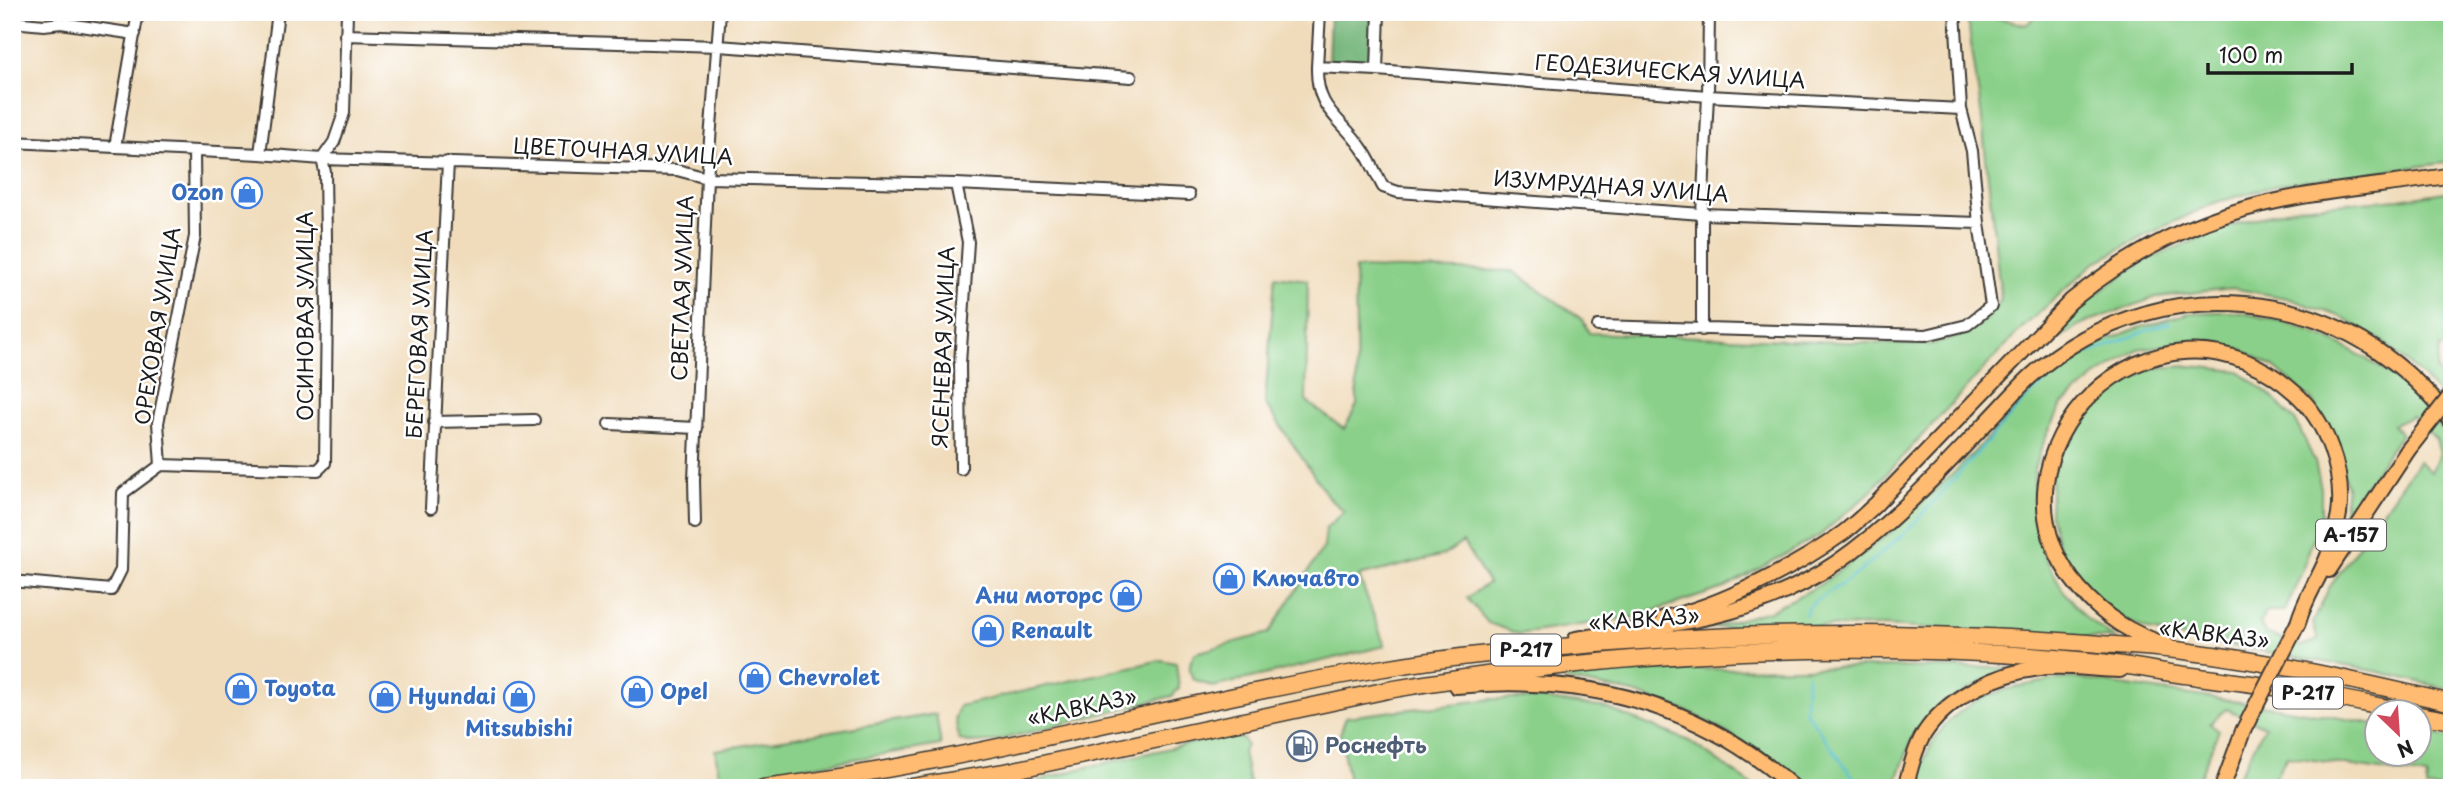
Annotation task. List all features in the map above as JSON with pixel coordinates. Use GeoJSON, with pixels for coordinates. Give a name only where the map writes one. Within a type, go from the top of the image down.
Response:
{"type":"FeatureCollection","features":[{"type":"Feature","properties":{"kind":"highway","name":"«КАВКАЗ»"},"geometry":{"type":"LineString","coordinates":[[763,788],[876,771],[1316,680],[1509,651],[1694,637],[1813,632],[1982,635],[2188,651],[2298,668],[2452,703]]}},
{"type":"Feature","properties":{"kind":"highway","name":"«КАВКАЗ»"},"geometry":{"type":"LineString","coordinates":[[903,788],[1005,772],[1190,730],[1388,690],[1553,667],[1692,655],[1792,651],[1932,652],[2039,657],[2103,662],[2362,703]]}},
{"type":"Feature","properties":{"kind":"highway"},"geometry":{"type":"LineString","coordinates":[[2432,717],[2452,721]]}},
{"type":"Feature","properties":{"kind":"highway"},"geometry":{"type":"LineString","coordinates":[[1114,723],[1086,734],[1025,749],[1019,758],[1028,761],[1157,733],[1190,730]]}},
{"type":"Feature","properties":{"kind":"highway"},"geometry":{"type":"LineString","coordinates":[[876,771],[892,772],[964,760],[974,765],[970,773],[927,780],[903,788]]}},
{"type":"Feature","properties":{"kind":"main road"},"geometry":{"type":"LineString","coordinates":[[1509,651],[1669,617],[1712,603],[1760,581],[1843,533],[1875,505],[2071,300],[2138,252],[2180,231],[2276,201],[2452,175]]}},
{"type":"Feature","properties":{"kind":"main road"},"geometry":{"type":"LineString","coordinates":[[1509,651],[1718,617],[1759,604],[1799,585],[1861,544],[1909,503],[2030,377],[2064,350],[2104,327],[2153,310],[2203,303],[2250,303],[2295,311],[2329,323],[2373,347],[2403,369],[2425,388],[2452,422]]}},
{"type":"Feature","properties":{"kind":"main road"},"geometry":{"type":"LineString","coordinates":[[2188,651],[2131,632],[2110,619],[2069,576],[2056,552],[2047,519],[2049,467],[2057,443],[2071,419],[2087,399],[2108,380],[2129,366],[2161,354],[2193,351],[2225,354],[2252,365],[2280,380],[2318,420],[2336,471],[2339,513],[2326,563],[2304,601],[2298,623]]}},
{"type":"Feature","properties":{"kind":"main road","name":"А-157"},"geometry":{"type":"LineString","coordinates":[[2221,788],[2243,731],[2298,623],[2340,552],[2408,450],[2452,394]]}},
{"type":"Feature","properties":{"kind":"main road"},"geometry":{"type":"LineString","coordinates":[[1905,788],[1916,751],[1928,728],[1960,698],[1986,683],[2012,673],[2042,667],[2149,670]]}},
{"type":"Feature","properties":{"kind":"main road"},"geometry":{"type":"LineString","coordinates":[[1388,690],[1513,682],[1579,687],[1620,695],[1662,707],[1697,722],[1770,766],[1794,788]]}},
{"type":"Feature","properties":{"kind":"main road"},"geometry":{"type":"LineString","coordinates":[[2214,788],[2231,760]]}},
{"type":"Feature","properties":{"kind":"street"},"geometry":{"type":"LineString","coordinates":[[116,147],[138,12]]}},
{"type":"Feature","properties":{"kind":"street"},"geometry":{"type":"LineString","coordinates":[[260,154],[278,12]]}},
{"type":"Feature","properties":{"kind":"street"},"geometry":{"type":"LineString","coordinates":[[322,159],[334,142],[344,113],[346,12]]}},
{"type":"Feature","properties":{"kind":"street","name":"СВЕТЛАЯ УЛИЦА"},"geometry":{"type":"LineString","coordinates":[[695,523],[694,480],[707,178],[720,12]]}},
{"type":"Feature","properties":{"kind":"street"},"geometry":{"type":"LineString","coordinates":[[1317,66],[1320,12]]}},
{"type":"Feature","properties":{"kind":"street"},"geometry":{"type":"LineString","coordinates":[[1377,70],[1379,12]]}},
{"type":"Feature","properties":{"kind":"street"},"geometry":{"type":"LineString","coordinates":[[1702,330],[1702,214],[1709,12]]}},
{"type":"Feature","properties":{"kind":"street"},"geometry":{"type":"LineString","coordinates":[[1598,326],[1926,335],[1968,325],[1991,306],[1972,151],[1961,108],[1955,12]]}},
{"type":"Feature","properties":{"kind":"street"},"geometry":{"type":"LineString","coordinates":[[12,22],[44,25],[61,23],[135,34]]}},
{"type":"Feature","properties":{"kind":"street"},"geometry":{"type":"LineString","coordinates":[[345,35],[719,46],[1131,77]]}},
{"type":"Feature","properties":{"kind":"street","name":"ГЕОДЕЗИЧЕСКАЯ УЛИЦА"},"geometry":{"type":"LineString","coordinates":[[1317,66],[1708,96],[1961,108]]}},
{"type":"Feature","properties":{"kind":"street","name":"ИЗУМРУДНАЯ УЛИЦА"},"geometry":{"type":"LineString","coordinates":[[1317,66],[1317,85],[1324,104],[1362,148],[1383,187],[1398,192],[1702,214],[1979,223]]}},
{"type":"Feature","properties":{"kind":"street","name":"ЦВЕТОЧНАЯ УЛИЦА"},"geometry":{"type":"LineString","coordinates":[[12,142],[322,159],[677,170],[707,178],[956,184],[1189,195]]}},
{"type":"Feature","properties":{"kind":"street","name":"ОРЕХОВАЯ УЛИЦА"},"geometry":{"type":"LineString","coordinates":[[161,465],[158,423],[195,236],[194,151]]}},
{"type":"Feature","properties":{"kind":"street","name":"ОСИНОВАЯ УЛИЦА"},"geometry":{"type":"LineString","coordinates":[[161,465],[318,470],[325,463],[327,391],[325,199],[322,159]]}},
{"type":"Feature","properties":{"kind":"street","name":"БЕРЕГОВАЯ УЛИЦА"},"geometry":{"type":"LineString","coordinates":[[431,508],[448,162]]}},
{"type":"Feature","properties":{"kind":"street","name":"ЯСЕНЕВАЯ УЛИЦА"},"geometry":{"type":"LineString","coordinates":[[956,184],[968,242],[960,365],[961,469]]}},
{"type":"Feature","properties":{"kind":"street"},"geometry":{"type":"LineString","coordinates":[[434,422],[534,420]]}},
{"type":"Feature","properties":{"kind":"street"},"geometry":{"type":"LineString","coordinates":[[608,424],[697,428]]}},
{"type":"Feature","properties":{"kind":"street"},"geometry":{"type":"LineString","coordinates":[[12,581],[111,590],[121,570],[123,493],[161,465]]}},
{"type":"Feature","properties":{"kind":"green space"},"geometry":{"type":"Polygon","coordinates":[[[1330,12],[1372,12],[1369,64],[1328,62],[1330,12]]]}},
{"type":"Feature","properties":{"kind":"green space"},"geometry":{"type":"Polygon","coordinates":[[[2040,12],[2452,12],[2452,162],[2281,184],[2214,203],[2093,264],[2019,331],[1866,496],[1819,536],[1724,588],[1635,617],[1519,634],[1488,623],[1467,598],[1488,583],[1463,542],[1444,555],[1359,576],[1385,646],[1213,687],[1193,679],[1190,666],[1195,653],[1269,633],[1324,547],[1326,528],[1344,511],[1329,498],[1265,403],[1275,276],[1308,280],[1306,401],[1344,429],[1357,405],[1355,268],[1513,271],[1583,320],[1589,333],[1926,345],[1961,336],[1985,320],[2001,300],[1981,111],[1968,22],[1986,15],[2026,25],[2040,12]]]}},
{"type":"Feature","properties":{"kind":"green space"},"geometry":{"type":"Polygon","coordinates":[[[2452,191],[2452,348],[2440,347],[2436,371],[2452,388],[2452,409],[2425,379],[2381,340],[2339,316],[2287,298],[2232,288],[2157,297],[2084,323],[2030,357],[2069,313],[2143,261],[2238,223],[2297,207],[2400,199],[2452,191]]]}},
{"type":"Feature","properties":{"kind":"green space"},"geometry":{"type":"Polygon","coordinates":[[[2189,313],[2242,313],[2303,329],[2333,341],[2390,375],[2435,419],[2452,446],[2452,690],[2375,671],[2149,631],[2116,616],[2080,586],[2061,554],[2050,514],[2052,472],[2069,433],[2094,401],[2151,368],[2191,366],[2239,371],[2269,394],[2297,423],[2315,462],[2321,488],[2321,515],[2285,611],[2266,611],[2260,623],[2265,633],[2301,646],[2318,640],[2313,623],[2329,588],[2418,461],[2431,472],[2440,454],[2436,439],[2412,416],[2393,425],[2401,434],[2343,519],[2347,486],[2335,447],[2313,401],[2274,367],[2241,349],[2183,343],[2138,349],[2094,378],[2062,405],[2046,436],[2034,469],[2034,512],[2042,552],[2064,592],[2087,619],[2116,639],[1882,626],[1710,628],[1772,610],[1818,586],[1887,535],[1959,468],[2041,381],[2077,352],[2135,329],[2189,313]]]}},
{"type":"Feature","properties":{"kind":"green space"},"geometry":{"type":"Polygon","coordinates":[[[1161,660],[1176,663],[1179,688],[1172,696],[991,742],[973,743],[959,740],[955,717],[959,706],[1161,660]]]}},
{"type":"Feature","properties":{"kind":"green space"},"geometry":{"type":"Polygon","coordinates":[[[2009,668],[1947,701],[1914,733],[1894,788],[1802,788],[1763,754],[1694,714],[1634,693],[1552,677],[1636,670],[2009,668]]]}},
{"type":"Feature","properties":{"kind":"green space"},"geometry":{"type":"Polygon","coordinates":[[[2072,678],[2362,722],[2362,767],[2287,756],[2269,788],[2232,788],[2265,726],[2226,709],[2210,723],[2219,730],[2195,788],[1914,788],[1925,758],[1938,735],[1953,717],[1993,694],[2072,678]]]}},
{"type":"Feature","properties":{"kind":"green space"},"geometry":{"type":"Polygon","coordinates":[[[1493,699],[1541,699],[1606,708],[1689,741],[1756,788],[1342,788],[1349,782],[1340,734],[1346,717],[1493,699]]]}},
{"type":"Feature","properties":{"kind":"green space"},"geometry":{"type":"Polygon","coordinates":[[[936,714],[941,745],[720,781],[715,750],[936,714]]]}},
{"type":"Feature","properties":{"kind":"green space"},"geometry":{"type":"Polygon","coordinates":[[[2432,734],[2452,738],[2452,788],[2426,788],[2427,777],[2367,768],[2432,768],[2432,734]]]}},
{"type":"Feature","properties":{"kind":"green space"},"geometry":{"type":"Polygon","coordinates":[[[1227,735],[1243,739],[1246,745],[1243,752],[1250,788],[1026,788],[1044,779],[1079,769],[1227,735]]]}},
{"type":"Feature","properties":{"kind":"waterway"},"geometry":{"type":"LineString","coordinates":[[1805,615],[1808,606],[1857,574],[1907,531],[2029,396],[2072,360],[2170,323]]}},
{"type":"Feature","properties":{"kind":"waterway"},"geometry":{"type":"LineString","coordinates":[[1807,674],[1805,711],[1861,788]]}},
{"type":"Feature","properties":{"kind":"place","name":"Ozon"},"geometry":{"type":"Point","coordinates":[247,193]}},
{"type":"Feature","properties":{"kind":"place","name":"Ключавто"},"geometry":{"type":"Point","coordinates":[1229,579]}},
{"type":"Feature","properties":{"kind":"place","name":"Ани моторс"},"geometry":{"type":"Point","coordinates":[1126,596]}},
{"type":"Feature","properties":{"kind":"place","name":"Renault"},"geometry":{"type":"Point","coordinates":[988,631]}},
{"type":"Feature","properties":{"kind":"place","name":"Chevrolet"},"geometry":{"type":"Point","coordinates":[755,678]}},
{"type":"Feature","properties":{"kind":"place","name":"Toyota"},"geometry":{"type":"Point","coordinates":[241,689]}},
{"type":"Feature","properties":{"kind":"place","name":"Opel"},"geometry":{"type":"Point","coordinates":[637,692]}},
{"type":"Feature","properties":{"kind":"place","name":"Hyundai"},"geometry":{"type":"Point","coordinates":[385,697]}},
{"type":"Feature","properties":{"kind":"place","name":"Mitsubishi"},"geometry":{"type":"Point","coordinates":[519,697]}},
{"type":"Feature","properties":{"kind":"place","name":"Роснефть"},"geometry":{"type":"Point","coordinates":[1302,746]}}]}
